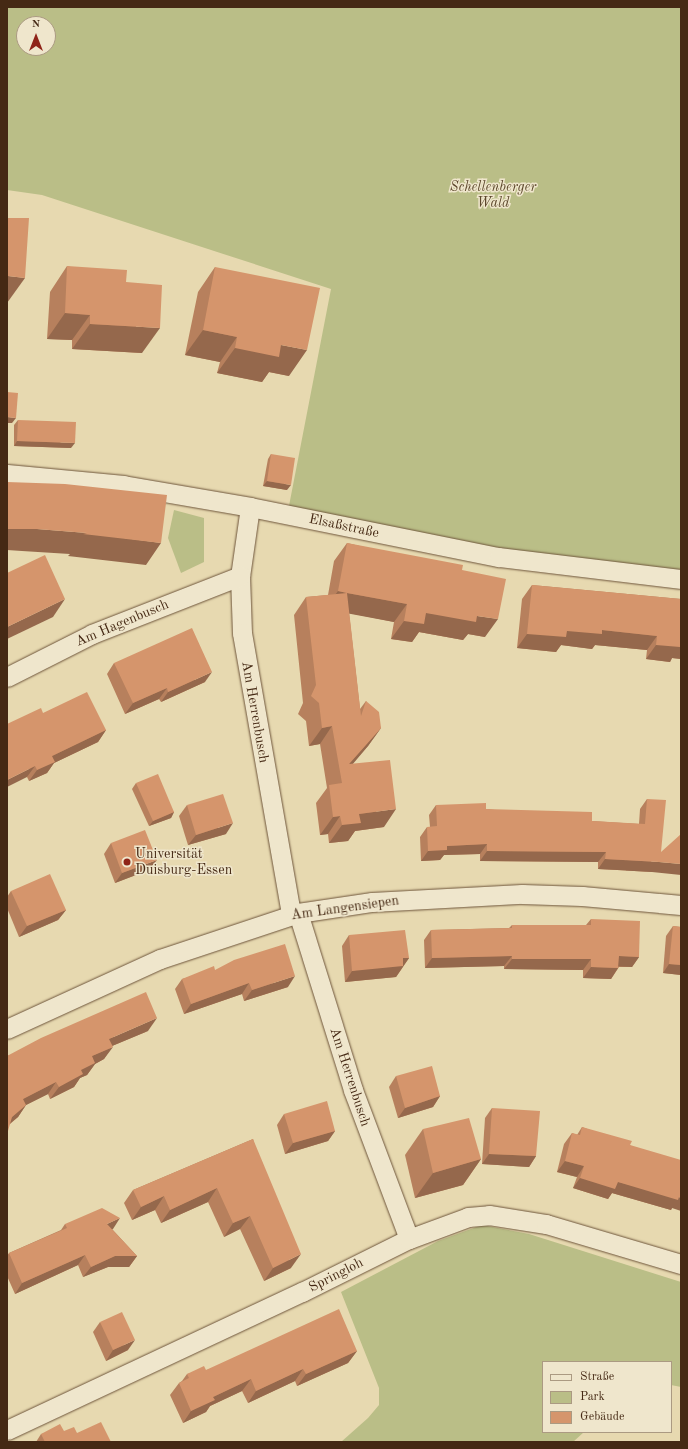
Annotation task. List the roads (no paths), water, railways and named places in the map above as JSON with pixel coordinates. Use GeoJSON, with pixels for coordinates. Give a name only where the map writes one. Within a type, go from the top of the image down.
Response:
{"type":"FeatureCollection","features":[{"type":"Feature","properties":{"kind":"street","name":"Elsaßstraße"},"geometry":{"type":"LineString","coordinates":[[7,474],[123,485],[250,507],[499,557],[681,579]]}},
{"type":"Feature","properties":{"kind":"street","name":"Am Herrenbusch"},"geometry":{"type":"LineString","coordinates":[[250,507],[240,576],[240,610],[245,653],[295,914],[353,1090],[409,1239]]}},
{"type":"Feature","properties":{"kind":"street","name":"Am Hagenbusch"},"geometry":{"type":"LineString","coordinates":[[7,677],[92,634],[240,576]]}},
{"type":"Feature","properties":{"kind":"street","name":"Am Langensiepen"},"geometry":{"type":"LineString","coordinates":[[7,1029],[160,959],[295,914],[372,902],[487,894],[582,896],[681,905]]}},
{"type":"Feature","properties":{"kind":"street","name":"Springloh"},"geometry":{"type":"LineString","coordinates":[[7,1430],[302,1292],[409,1239],[468,1217],[489,1215],[546,1224],[681,1264]]}},
{"type":"Feature","properties":{"kind":"place","name":"Universität Duisburg-Essen"},"geometry":{"type":"Point","coordinates":[127,862]}},
{"type":"Feature","properties":{"kind":"park label","name":"Schellenberger Wald"},"geometry":{"type":"Point","coordinates":[493,196]}}]}
